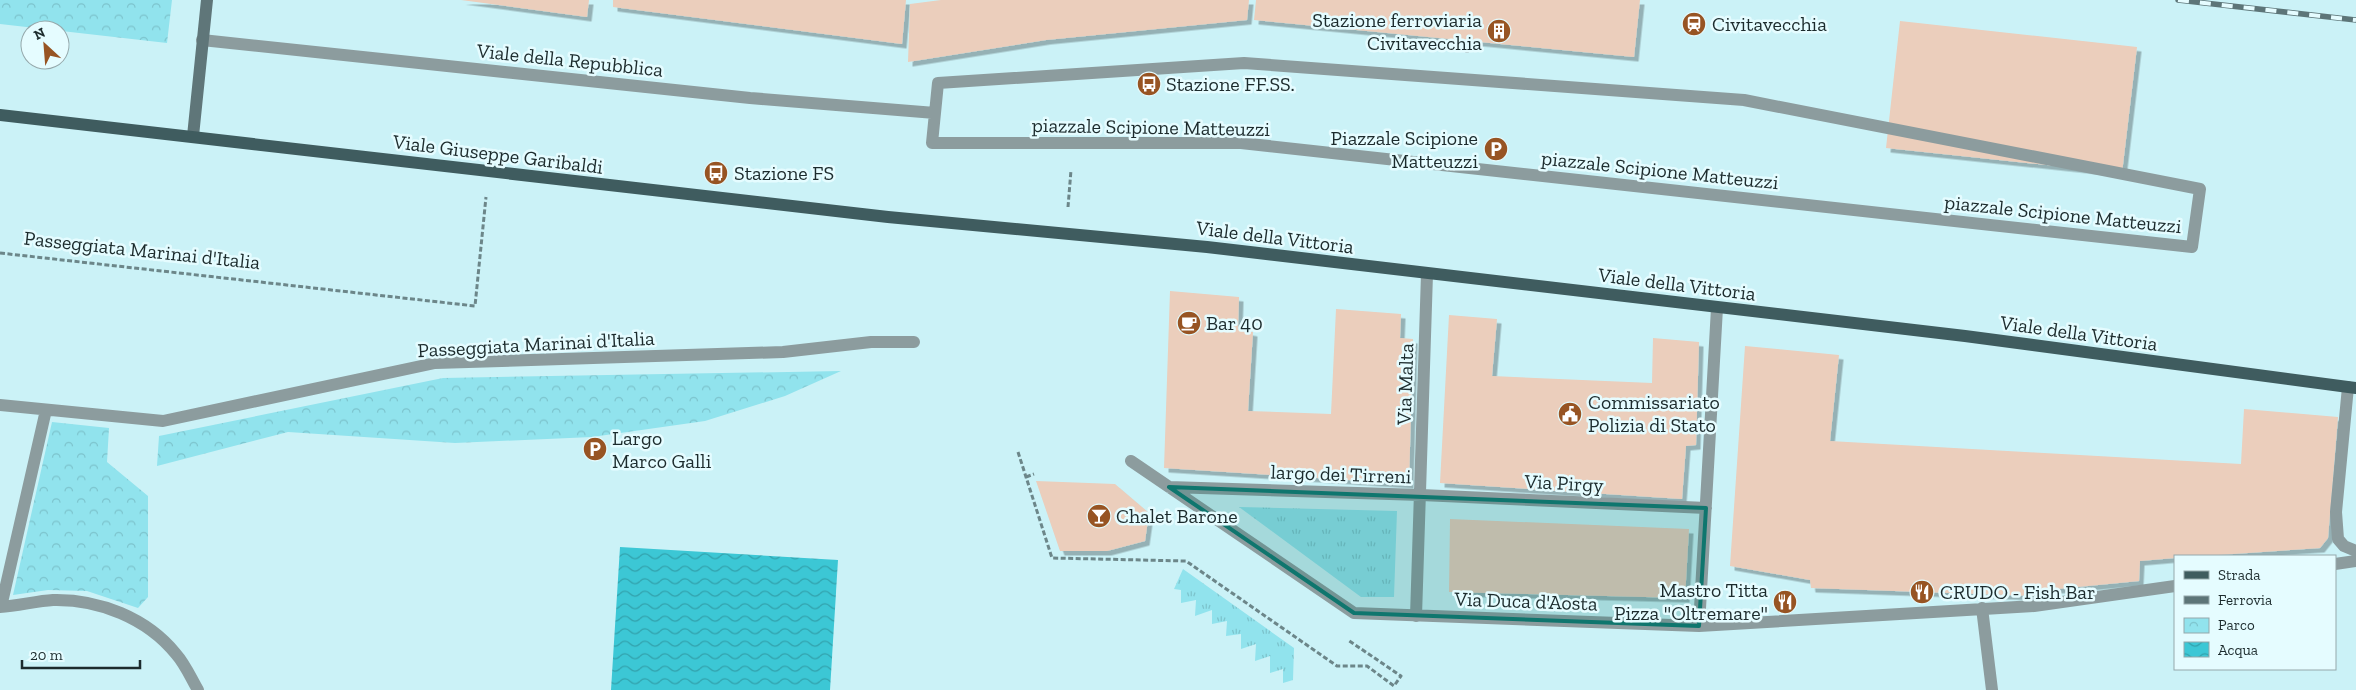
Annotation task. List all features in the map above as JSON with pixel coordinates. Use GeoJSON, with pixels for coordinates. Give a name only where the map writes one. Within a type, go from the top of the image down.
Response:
{"type":"FeatureCollection","features":[{"type":"Feature","properties":{"kind":"main road","name":"Viale Giuseppe Garibaldi"},"geometry":{"type":"LineString","coordinates":[[0,115],[489,172],[992,227]]}},
{"type":"Feature","properties":{"kind":"main road","name":"Viale della Vittoria"},"geometry":{"type":"LineString","coordinates":[[992,227],[1207,247],[1965,336],[2352,387]]}},
{"type":"Feature","properties":{"kind":"street"},"geometry":{"type":"LineString","coordinates":[[193,136],[207,0]]}},
{"type":"Feature","properties":{"kind":"street","name":"Viale della Repubblica"},"geometry":{"type":"LineString","coordinates":[[202,40],[750,98],[935,113]]}},
{"type":"Feature","properties":{"kind":"street","name":"piazzale Scipione Matteuzzi"},"geometry":{"type":"LineString","coordinates":[[1244,63],[1744,100],[2200,190],[2192,247],[1241,143],[932,143],[935,113],[938,83],[1244,63]]}},
{"type":"Feature","properties":{"kind":"street","name":"Via Malta"},"geometry":{"type":"LineString","coordinates":[[1420,495],[1427,274]]}},
{"type":"Feature","properties":{"kind":"street"},"geometry":{"type":"LineString","coordinates":[[1699,626],[1717,308]]}},
{"type":"Feature","properties":{"kind":"street","name":"Passeggiata Marinai d'Italia"},"geometry":{"type":"LineString","coordinates":[[0,405],[163,421],[434,363],[783,352],[871,342],[914,342]]}},
{"type":"Feature","properties":{"kind":"street"},"geometry":{"type":"LineString","coordinates":[[2352,387],[2336,512],[2338,539],[2344,546],[2356,551]]}},
{"type":"Feature","properties":{"kind":"street"},"geometry":{"type":"LineString","coordinates":[[46,410],[1,607],[53,600],[78,601],[107,608],[128,616],[156,634],[176,654],[198,690]]}},
{"type":"Feature","properties":{"kind":"street","name":"Via Duca d'Aosta"},"geometry":{"type":"LineString","coordinates":[[1131,461],[1354,613],[1699,626],[2034,606],[2174,586]]}},
{"type":"Feature","properties":{"kind":"street","name":"largo dei Tirreni"},"geometry":{"type":"LineString","coordinates":[[1169,487],[1420,495],[1416,616]]}},
{"type":"Feature","properties":{"kind":"street","name":"Via Pirgy"},"geometry":{"type":"LineString","coordinates":[[1420,495],[1706,508]]}},
{"type":"Feature","properties":{"kind":"street"},"geometry":{"type":"LineString","coordinates":[[2336,564],[2356,561]]}},
{"type":"Feature","properties":{"kind":"street"},"geometry":{"type":"LineString","coordinates":[[1982,608],[1992,690]]}},
{"type":"Feature","properties":{"kind":"path"},"geometry":{"type":"LineString","coordinates":[[1466,58],[1468,41]]}},
{"type":"Feature","properties":{"kind":"path"},"geometry":{"type":"LineString","coordinates":[[1068,207],[1071,166]]}},
{"type":"Feature","properties":{"kind":"path","name":"Passeggiata Marinai d'Italia"},"geometry":{"type":"LineString","coordinates":[[0,253],[475,306],[489,172]]}},
{"type":"Feature","properties":{"kind":"path"},"geometry":{"type":"LineString","coordinates":[[1018,452],[1052,558],[1186,561],[1337,666],[1367,666],[1394,686],[1402,676],[1352,643]]}},
{"type":"Feature","properties":{"kind":"path"},"geometry":{"type":"LineString","coordinates":[[1026,477],[1034,474]]}},
{"type":"Feature","properties":{"kind":"highlighted area"},"geometry":{"type":"Polygon","coordinates":[[[1169,487],[1706,508],[1699,626],[1354,613],[1169,487]]]}},
{"type":"Feature","properties":{"kind":"green space"},"geometry":{"type":"Polygon","coordinates":[[[0,0],[172,0],[167,43],[70,32],[70,20],[20,20],[20,26],[0,24],[0,0]]]}},
{"type":"Feature","properties":{"kind":"green space"},"geometry":{"type":"Polygon","coordinates":[[[841,371],[785,396],[705,421],[592,437],[455,443],[288,432],[157,466],[159,436],[443,378],[841,371]]]}},
{"type":"Feature","properties":{"kind":"green space"},"geometry":{"type":"Polygon","coordinates":[[[52,422],[109,428],[107,462],[148,496],[148,597],[138,608],[87,591],[48,590],[13,595],[52,422]]]}},
{"type":"Feature","properties":{"kind":"green space"},"geometry":{"type":"Polygon","coordinates":[[[1239,507],[1397,511],[1394,597],[1361,597],[1239,507]]]}},
{"type":"Feature","properties":{"kind":"green space"},"geometry":{"type":"Polygon","coordinates":[[[1183,569],[1294,648],[1293,680],[1283,683],[1283,669],[1270,673],[1270,656],[1255,661],[1256,644],[1241,649],[1241,634],[1226,636],[1227,621],[1212,624],[1212,610],[1195,616],[1196,600],[1181,603],[1181,590],[1174,589],[1183,569]]]}},
{"type":"Feature","properties":{"kind":"water"},"geometry":{"type":"Polygon","coordinates":[[[620,547],[838,560],[830,690],[611,690],[620,547]]]}},
{"type":"Feature","properties":{"kind":"building"},"geometry":{"type":"Polygon","coordinates":[[[461,0],[589,0],[587,17],[461,0]]]}},
{"type":"Feature","properties":{"kind":"building"},"geometry":{"type":"Polygon","coordinates":[[[613,0],[906,0],[902,44],[613,7],[613,0]]]}},
{"type":"Feature","properties":{"kind":"building"},"geometry":{"type":"Polygon","coordinates":[[[941,0],[1249,0],[1247,20],[1046,40],[908,62],[910,4],[941,0]]]}},
{"type":"Feature","properties":{"kind":"building","name":"Stazione ferroviaria Civitavecchia"},"geometry":{"type":"Polygon","coordinates":[[[1256,0],[1640,0],[1634,57],[1254,20],[1256,0]]]}},
{"type":"Feature","properties":{"kind":"building"},"geometry":{"type":"Polygon","coordinates":[[[1900,21],[2137,47],[2122,173],[1886,148],[1900,21]]]}},
{"type":"Feature","properties":{"kind":"building"},"geometry":{"type":"Polygon","coordinates":[[[1170,291],[1239,297],[1238,329],[1253,332],[1248,411],[1331,414],[1336,309],[1401,314],[1400,338],[1413,339],[1409,484],[1164,468],[1170,291]]]}},
{"type":"Feature","properties":{"kind":"building","name":"Commissariato Polizia di Stato"},"geometry":{"type":"Polygon","coordinates":[[[1449,315],[1497,319],[1492,376],[1652,383],[1653,338],[1699,342],[1696,445],[1686,446],[1682,499],[1440,483],[1449,315]]]}},
{"type":"Feature","properties":{"kind":"building"},"geometry":{"type":"Polygon","coordinates":[[[1745,346],[1839,355],[1830,441],[2241,464],[2244,409],[2338,417],[2328,538],[2320,548],[2218,555],[2174,555],[2174,558],[2140,561],[2139,581],[2037,591],[2034,596],[1811,588],[1810,580],[1730,566],[1745,346]]]}},
{"type":"Feature","properties":{"kind":"building","name":"Chalet Barone"},"geometry":{"type":"Polygon","coordinates":[[[1036,481],[1115,484],[1149,513],[1145,541],[1107,551],[1060,551],[1036,481]]]}},
{"type":"Feature","properties":{"kind":"building"},"geometry":{"type":"Polygon","coordinates":[[[1450,519],[1689,529],[1685,598],[1449,592],[1450,519]]]}},
{"type":"Feature","properties":{"kind":"railway"},"geometry":{"type":"LineString","coordinates":[[2178,0],[2356,20]]}},
{"type":"Feature","properties":{"kind":"place","name":"Civitavecchia"},"geometry":{"type":"Point","coordinates":[1694,24]}},
{"type":"Feature","properties":{"kind":"place","name":"Stazione ferroviaria Civitavecchia"},"geometry":{"type":"Point","coordinates":[1499,31]}},
{"type":"Feature","properties":{"kind":"place","name":"Stazione FF.SS."},"geometry":{"type":"Point","coordinates":[1149,84]}},
{"type":"Feature","properties":{"kind":"place","name":"Piazzale Scipione Matteuzzi"},"geometry":{"type":"Point","coordinates":[1496,149]}},
{"type":"Feature","properties":{"kind":"place","name":"Stazione FS"},"geometry":{"type":"Point","coordinates":[716,173]}},
{"type":"Feature","properties":{"kind":"place","name":"Bar 40"},"geometry":{"type":"Point","coordinates":[1189,323]}},
{"type":"Feature","properties":{"kind":"place","name":"Commissariato Polizia di Stato"},"geometry":{"type":"Point","coordinates":[1570,414]}},
{"type":"Feature","properties":{"kind":"place","name":"Largo Marco Galli"},"geometry":{"type":"Point","coordinates":[595,449]}},
{"type":"Feature","properties":{"kind":"place","name":"Chalet Barone"},"geometry":{"type":"Point","coordinates":[1099,516]}},
{"type":"Feature","properties":{"kind":"place","name":"CRUDO - Fish Bar"},"geometry":{"type":"Point","coordinates":[1922,592]}},
{"type":"Feature","properties":{"kind":"place","name":"Mastro Titta Pizza \"Oltremare\""},"geometry":{"type":"Point","coordinates":[1785,602]}}]}
